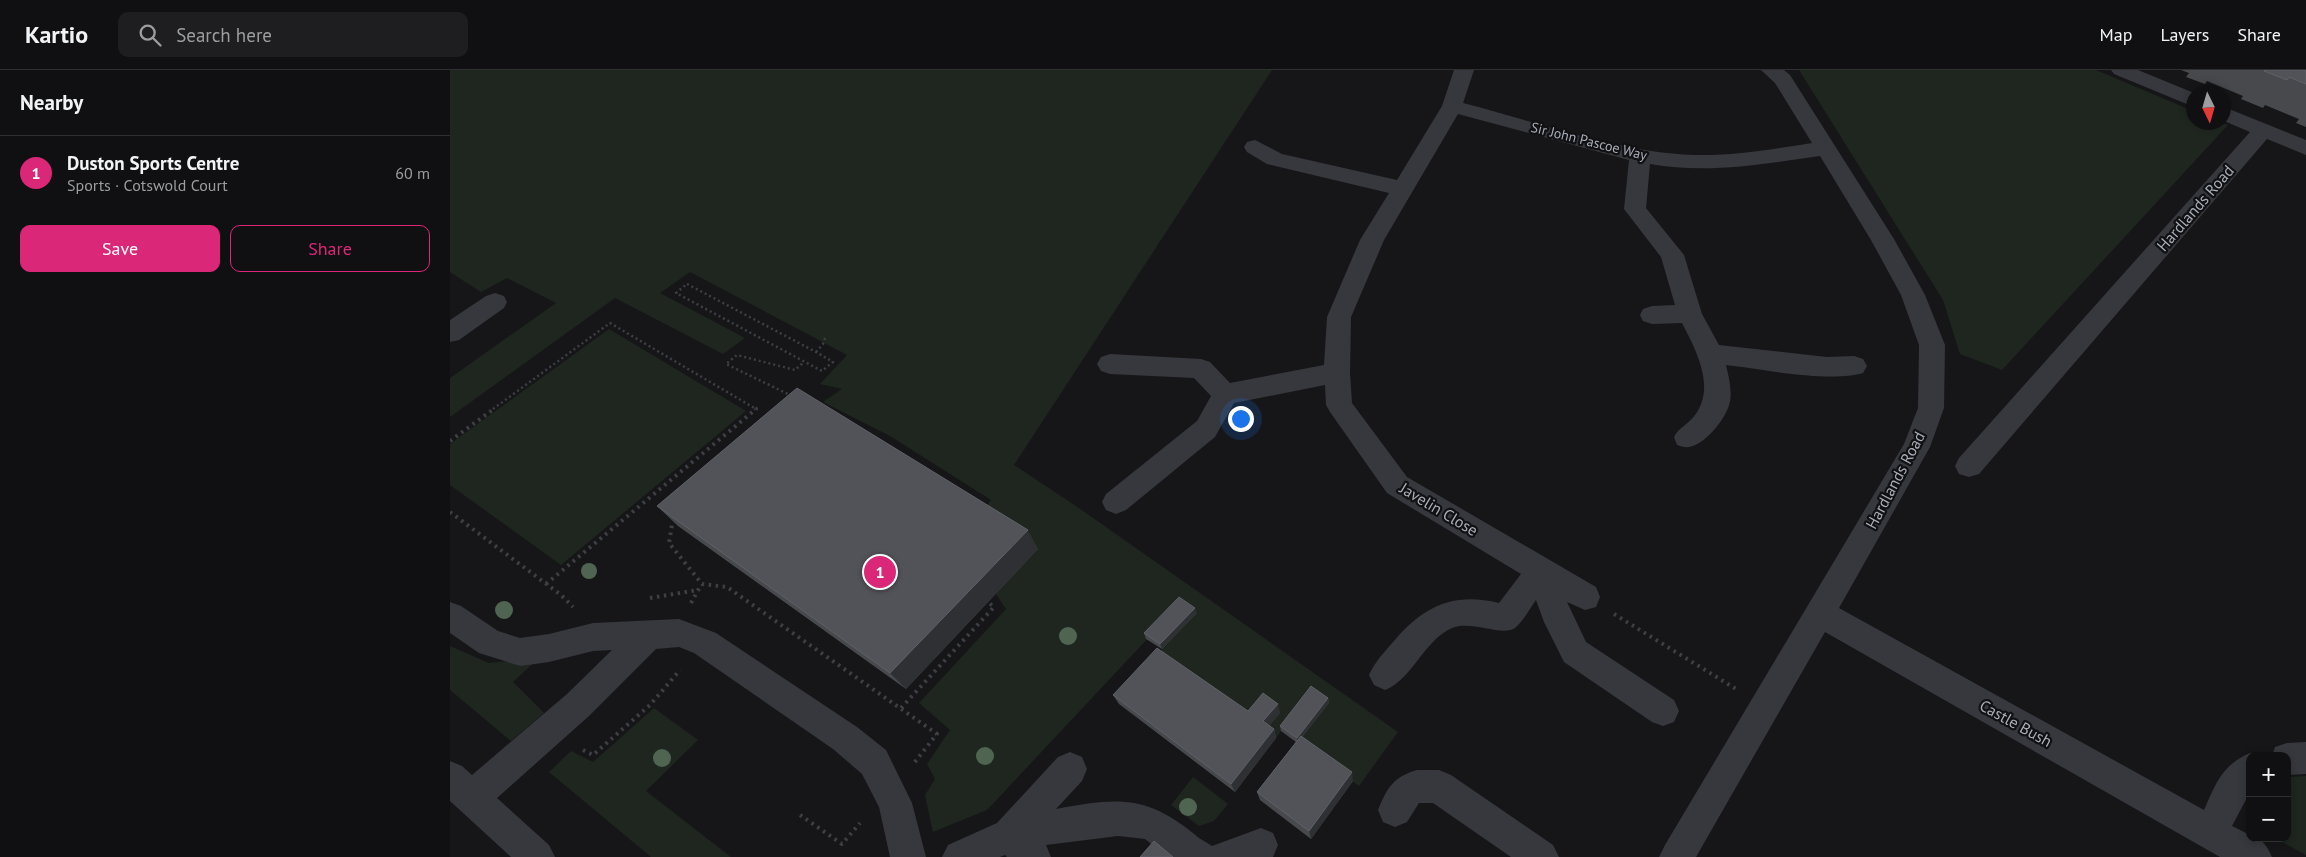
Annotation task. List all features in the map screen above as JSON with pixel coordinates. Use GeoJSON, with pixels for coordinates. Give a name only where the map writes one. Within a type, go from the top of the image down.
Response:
{"type":"FeatureCollection","features":[{"type":"Feature","properties":{"kind":"street"},"geometry":{"type":"LineString","coordinates":[[1452,106],[1464,70]]}},
{"type":"Feature","properties":{"kind":"street","name":"Hardlands Road"},"geometry":{"type":"LineString","coordinates":[[1677,857],[1916,447],[1931,408],[1932,345],[1913,295],[1882,240],[1783,79],[1770,70]]}},
{"type":"Feature","properties":{"kind":"street"},"geometry":{"type":"LineString","coordinates":[[2121,70],[2186,97]]}},
{"type":"Feature","properties":{"kind":"street","name":"Sir John Pascoe Way"},"geometry":{"type":"LineString","coordinates":[[1452,106],[1640,156],[1694,162],[1740,160],[1825,148]]}},
{"type":"Feature","properties":{"kind":"street","name":"Javelin Close"},"geometry":{"type":"LineString","coordinates":[[1452,106],[1372,240],[1340,317],[1337,373],[1339,405],[1397,485],[1585,597]]}},
{"type":"Feature","properties":{"kind":"street"},"geometry":{"type":"LineString","coordinates":[[2231,116],[2306,148]]}},
{"type":"Feature","properties":{"kind":"street","name":"Hardlands Road"},"geometry":{"type":"LineString","coordinates":[[1969,466],[2264,130]]}},
{"type":"Feature","properties":{"kind":"street"},"geometry":{"type":"LineString","coordinates":[[1255,147],[1270,167],[1402,188]]}},
{"type":"Feature","properties":{"kind":"street"},"geometry":{"type":"LineString","coordinates":[[1640,156],[1635,209],[1672,255],[1690,314],[1712,354],[1717,382],[1716,405],[1703,425],[1686,437]]}},
{"type":"Feature","properties":{"kind":"street"},"geometry":{"type":"LineString","coordinates":[[450,333],[495,302]]}},
{"type":"Feature","properties":{"kind":"street"},"geometry":{"type":"LineString","coordinates":[[1652,315],[1690,314]]}},
{"type":"Feature","properties":{"kind":"street"},"geometry":{"type":"LineString","coordinates":[[1712,354],[1827,367],[1854,366]]}},
{"type":"Feature","properties":{"kind":"street"},"geometry":{"type":"LineString","coordinates":[[1110,364],[1201,369],[1225,394]]}},
{"type":"Feature","properties":{"kind":"street"},"geometry":{"type":"LineString","coordinates":[[1225,394],[1337,373]]}},
{"type":"Feature","properties":{"kind":"street"},"geometry":{"type":"LineString","coordinates":[[1116,502],[1206,429],[1225,394]]}},
{"type":"Feature","properties":{"kind":"street"},"geometry":{"type":"LineString","coordinates":[[1385,675],[1422,632],[1449,613],[1468,610],[1484,611],[1505,618],[1541,571]]}},
{"type":"Feature","properties":{"kind":"street"},"geometry":{"type":"LineString","coordinates":[[1541,571],[1559,622],[1575,652],[1663,711]]}},
{"type":"Feature","properties":{"kind":"street","name":"Castle Bush"},"geometry":{"type":"LineString","coordinates":[[1820,614],[2254,857]]}},
{"type":"Feature","properties":{"kind":"street"},"geometry":{"type":"LineString","coordinates":[[450,616],[490,643],[520,652],[549,648],[593,637],[649,636],[679,633],[705,643],[845,738],[874,762],[895,803],[908,857]]}},
{"type":"Feature","properties":{"kind":"street"},"geometry":{"type":"LineString","coordinates":[[537,857],[461,787],[578,705],[649,636]]}},
{"type":"Feature","properties":{"kind":"street"},"geometry":{"type":"LineString","coordinates":[[2291,759],[2306,758]]}},
{"type":"Feature","properties":{"kind":"street"},"geometry":{"type":"LineString","coordinates":[[1021,846],[1070,769]]}},
{"type":"Feature","properties":{"kind":"street"},"geometry":{"type":"LineString","coordinates":[[2212,833],[2225,803],[2246,771]]}},
{"type":"Feature","properties":{"kind":"street"},"geometry":{"type":"LineString","coordinates":[[1395,810],[1404,792],[1421,785],[1439,786],[1542,857]]}},
{"type":"Feature","properties":{"kind":"street"},"geometry":{"type":"LineString","coordinates":[[960,857],[1021,846],[1114,819],[1136,820],[1152,824],[1193,855],[1199,857]]}},
{"type":"Feature","properties":{"kind":"street"},"geometry":{"type":"LineString","coordinates":[[1225,857],[1261,845]]}},
{"type":"Feature","properties":{"kind":"path"},"geometry":{"type":"LineString","coordinates":[[687,284],[832,362],[822,371],[804,362],[676,292],[687,284]]}},
{"type":"Feature","properties":{"kind":"path"},"geometry":{"type":"LineString","coordinates":[[450,441],[610,322],[756,409],[546,584],[450,512]]}},
{"type":"Feature","properties":{"kind":"path"},"geometry":{"type":"LineString","coordinates":[[816,352],[823,344],[826,335]]}},
{"type":"Feature","properties":{"kind":"path"},"geometry":{"type":"LineString","coordinates":[[795,398],[726,364],[738,355],[795,370],[804,362]]}},
{"type":"Feature","properties":{"kind":"path"},"geometry":{"type":"LineString","coordinates":[[679,519],[672,526],[669,543],[702,584],[727,587],[937,734],[914,762],[916,771]]}},
{"type":"Feature","properties":{"kind":"path"},"geometry":{"type":"LineString","coordinates":[[1585,597],[1765,708]]}},
{"type":"Feature","properties":{"kind":"path"},"geometry":{"type":"LineString","coordinates":[[901,708],[994,607],[988,602]]}},
{"type":"Feature","properties":{"kind":"path"},"geometry":{"type":"LineString","coordinates":[[800,815],[842,844],[863,820],[866,829]]}},
{"type":"Feature","properties":{"kind":"shaded area"},"geometry":{"type":"Polygon","coordinates":[[[450,70],[1272,70],[1014,465],[1076,506],[1398,732],[1359,786],[1298,743],[1328,703],[1281,731],[1276,738],[1161,658],[1162,649],[1181,603],[987,810],[933,832],[925,795],[935,779],[927,764],[950,730],[919,703],[1006,609],[996,594],[981,514],[991,500],[890,436],[823,402],[842,389],[820,384],[847,355],[690,272],[660,293],[745,338],[723,354],[615,298],[450,417],[450,378],[556,303],[507,278],[481,292],[450,272],[450,70]]]}},
{"type":"Feature","properties":{"kind":"shaded area"},"geometry":{"type":"Polygon","coordinates":[[[1799,70],[2096,70],[2186,108],[2186,130],[2223,130],[2002,370],[1960,354],[1943,300],[1799,70]]]}},
{"type":"Feature","properties":{"kind":"shaded area"},"geometry":{"type":"Polygon","coordinates":[[[609,329],[746,411],[561,565],[450,485],[450,444],[609,329]]]}},
{"type":"Feature","properties":{"kind":"shaded area"},"geometry":{"type":"Polygon","coordinates":[[[450,646],[489,663],[539,658],[513,682],[544,713],[511,741],[450,690],[450,646]]]}},
{"type":"Feature","properties":{"kind":"shaded area"},"geometry":{"type":"Polygon","coordinates":[[[654,708],[698,740],[646,791],[731,857],[651,857],[549,772],[571,751],[593,762],[654,708]]]}},
{"type":"Feature","properties":{"kind":"shaded area"},"geometry":{"type":"Polygon","coordinates":[[[2306,776],[2306,855],[2282,842],[2291,842],[2291,777],[2306,776]]]}},
{"type":"Feature","properties":{"kind":"shaded area"},"geometry":{"type":"Polygon","coordinates":[[[1193,777],[1228,804],[1214,821],[1199,826],[1171,805],[1193,777]]]}},
{"type":"Feature","properties":{"kind":"building"},"geometry":{"type":"Polygon","coordinates":[[[2265,70],[2306,70],[2306,84],[2289,77],[2287,80],[2265,70]]]}},
{"type":"Feature","properties":{"kind":"building"},"geometry":{"type":"Polygon","coordinates":[[[797,388],[1028,530],[890,673],[657,506],[797,388]]]}},
{"type":"Feature","properties":{"kind":"building"},"geometry":{"type":"Polygon","coordinates":[[[1179,597],[1195,608],[1160,644],[1144,633],[1179,597]]]}},
{"type":"Feature","properties":{"kind":"building"},"geometry":{"type":"Polygon","coordinates":[[[1157,648],[1248,711],[1263,693],[1278,704],[1263,721],[1274,729],[1231,784],[1113,695],[1157,648]]]}},
{"type":"Feature","properties":{"kind":"building"},"geometry":{"type":"Polygon","coordinates":[[[1311,686],[1328,698],[1297,738],[1280,726],[1311,686]]]}},
{"type":"Feature","properties":{"kind":"building"},"geometry":{"type":"Polygon","coordinates":[[[1301,736],[1352,772],[1309,831],[1257,792],[1301,736]]]}},
{"type":"Feature","properties":{"kind":"building"},"geometry":{"type":"Polygon","coordinates":[[[1154,841],[1173,857],[1140,857],[1154,841]]]}},
{"type":"Feature","properties":{"kind":"place","name":"Duston Sports Centre"},"geometry":{"type":"Point","coordinates":[880,572]}}]}
